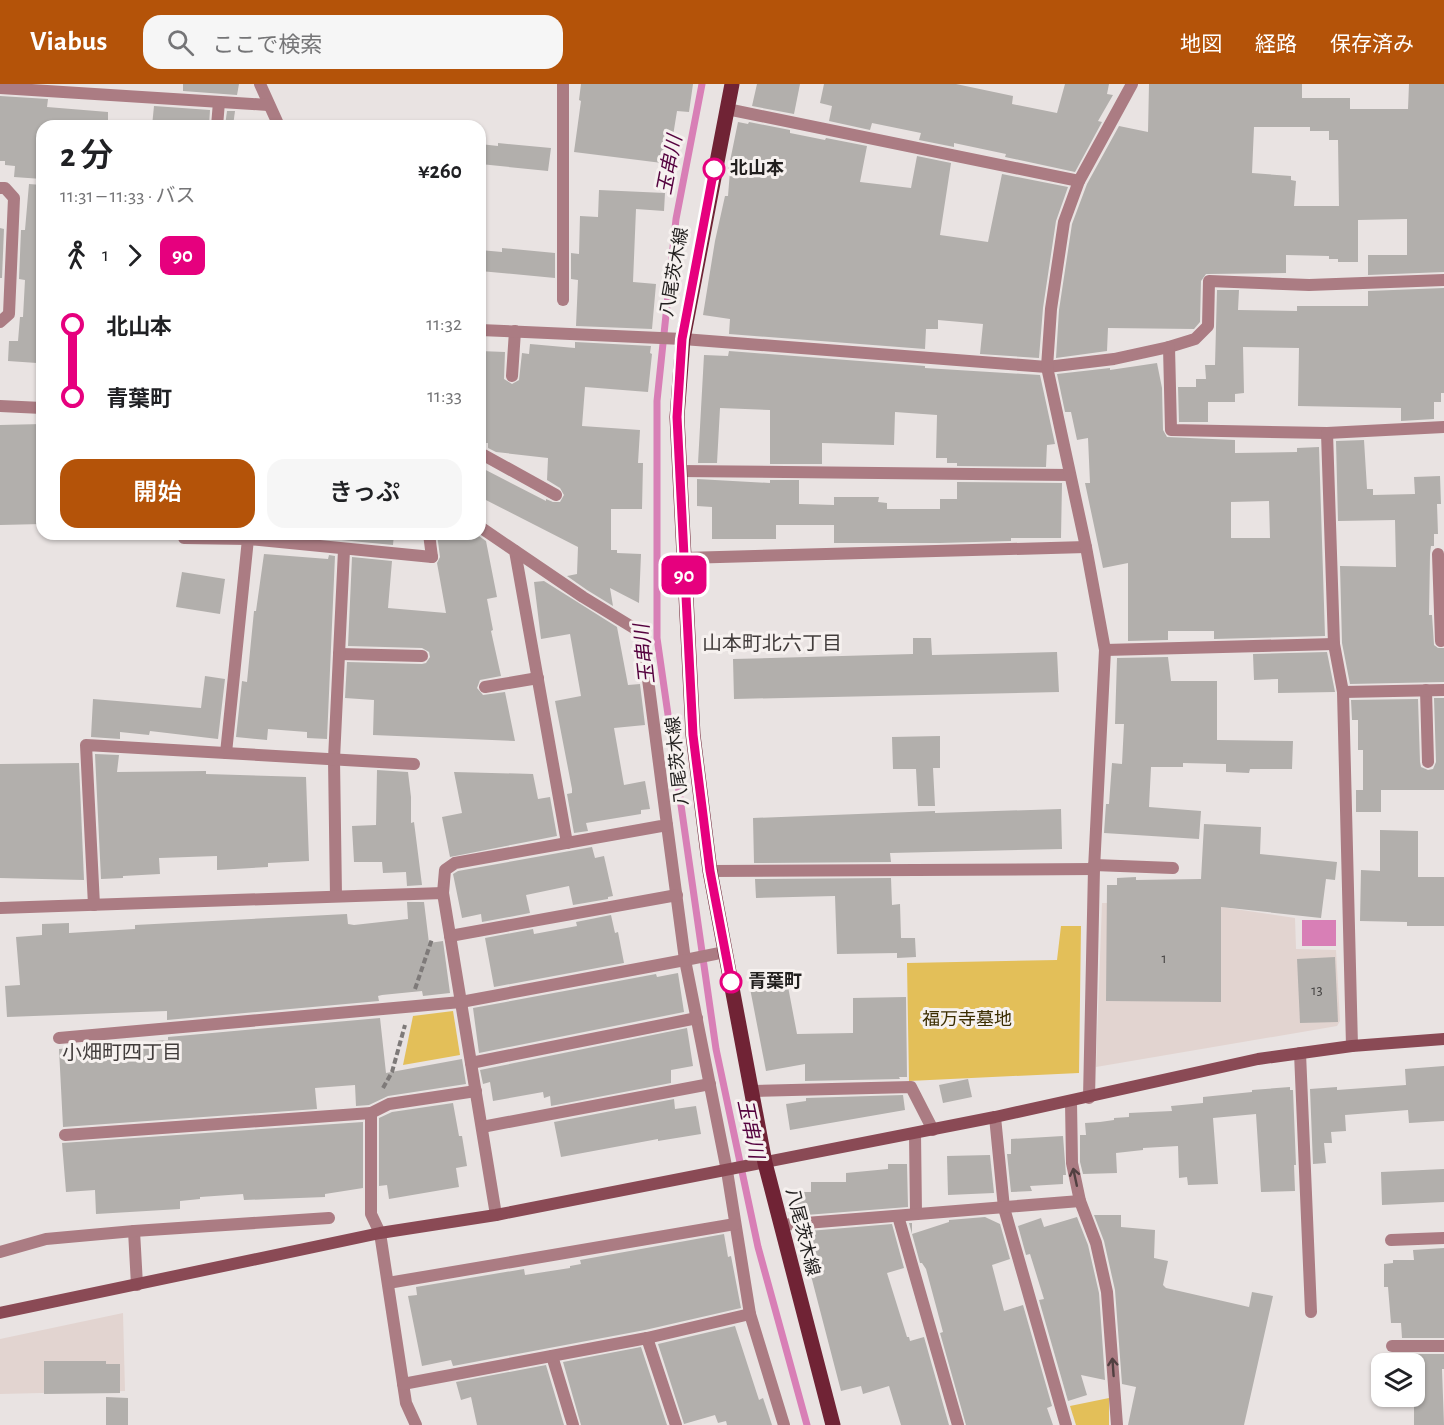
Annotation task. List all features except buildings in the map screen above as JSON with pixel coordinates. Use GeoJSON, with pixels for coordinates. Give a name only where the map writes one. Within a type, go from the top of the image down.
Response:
{"type":"FeatureCollection","features":[{"type":"Feature","properties":{"kind":"main road","name":"八尾茨木線"},"geometry":{"type":"LineString","coordinates":[[732,84],[681,339],[677,417],[693,735],[718,953],[751,1091],[760,1164],[781,1225],[833,1425]]}},
{"type":"Feature","properties":{"kind":"street"},"geometry":{"type":"LineString","coordinates":[[260,84],[276,120]]}},
{"type":"Feature","properties":{"kind":"street"},"geometry":{"type":"LineString","coordinates":[[563,84],[564,300]]}},
{"type":"Feature","properties":{"kind":"street"},"geometry":{"type":"LineString","coordinates":[[1089,1098],[1094,867],[1105,651],[1086,548],[1047,367],[1064,222],[1079,181],[1132,84]]}},
{"type":"Feature","properties":{"kind":"street"},"geometry":{"type":"LineString","coordinates":[[0,88],[268,105]]}},
{"type":"Feature","properties":{"kind":"street"},"geometry":{"type":"LineString","coordinates":[[218,120],[219,102]]}},
{"type":"Feature","properties":{"kind":"street"},"geometry":{"type":"LineString","coordinates":[[727,109],[1079,181]]}},
{"type":"Feature","properties":{"kind":"street"},"geometry":{"type":"LineString","coordinates":[[0,188],[5,188],[14,198],[9,314],[0,322]]}},
{"type":"Feature","properties":{"kind":"street"},"geometry":{"type":"LineString","coordinates":[[486,330],[681,339],[1047,367],[1114,359],[1195,339],[1208,326],[1209,281],[1310,285],[1444,280]]}},
{"type":"Feature","properties":{"kind":"street"},"geometry":{"type":"LineString","coordinates":[[512,376],[515,332]]}},
{"type":"Feature","properties":{"kind":"street"},"geometry":{"type":"LineString","coordinates":[[1169,347],[1171,430],[1327,433],[1444,428]]}},
{"type":"Feature","properties":{"kind":"street"},"geometry":{"type":"LineString","coordinates":[[0,406],[36,408]]}},
{"type":"Feature","properties":{"kind":"street"},"geometry":{"type":"LineString","coordinates":[[1327,433],[1334,644],[1343,692],[1352,1046]]}},
{"type":"Feature","properties":{"kind":"street"},"geometry":{"type":"LineString","coordinates":[[486,456],[556,495]]}},
{"type":"Feature","properties":{"kind":"street"},"geometry":{"type":"LineString","coordinates":[[679,471],[1070,475]]}},
{"type":"Feature","properties":{"kind":"street"},"geometry":{"type":"LineString","coordinates":[[486,531],[583,597],[642,633],[677,895],[690,959],[697,1018],[728,1171],[750,1314],[784,1425]]}},
{"type":"Feature","properties":{"kind":"street"},"geometry":{"type":"LineString","coordinates":[[226,753],[248,540]]}},
{"type":"Feature","properties":{"kind":"street"},"geometry":{"type":"LineString","coordinates":[[257,540],[432,557],[430,540]]}},
{"type":"Feature","properties":{"kind":"street"},"geometry":{"type":"LineString","coordinates":[[684,558],[1086,548]]}},
{"type":"Feature","properties":{"kind":"street"},"geometry":{"type":"LineString","coordinates":[[336,897],[334,759],[344,550]]}},
{"type":"Feature","properties":{"kind":"street"},"geometry":{"type":"LineString","coordinates":[[515,551],[567,843]]}},
{"type":"Feature","properties":{"kind":"street"},"geometry":{"type":"LineString","coordinates":[[1438,554],[1442,641]]}},
{"type":"Feature","properties":{"kind":"street"},"geometry":{"type":"LineString","coordinates":[[1105,651],[1334,644]]}},
{"type":"Feature","properties":{"kind":"street"},"geometry":{"type":"LineString","coordinates":[[339,654],[422,656]]}},
{"type":"Feature","properties":{"kind":"street"},"geometry":{"type":"LineString","coordinates":[[485,687],[538,678]]}},
{"type":"Feature","properties":{"kind":"street"},"geometry":{"type":"LineString","coordinates":[[1426,690],[1428,762]]}},
{"type":"Feature","properties":{"kind":"street"},"geometry":{"type":"LineString","coordinates":[[1343,692],[1444,690]]}},
{"type":"Feature","properties":{"kind":"street"},"geometry":{"type":"LineString","coordinates":[[94,905],[86,745],[414,764]]}},
{"type":"Feature","properties":{"kind":"street"},"geometry":{"type":"LineString","coordinates":[[496,1215],[443,893],[445,870],[455,863],[668,825]]}},
{"type":"Feature","properties":{"kind":"street"},"geometry":{"type":"LineString","coordinates":[[710,871],[1173,868]]}},
{"type":"Feature","properties":{"kind":"street"},"geometry":{"type":"LineString","coordinates":[[0,908],[443,893]]}},
{"type":"Feature","properties":{"kind":"street"},"geometry":{"type":"LineString","coordinates":[[450,936],[677,895]]}},
{"type":"Feature","properties":{"kind":"street"},"geometry":{"type":"LineString","coordinates":[[59,1038],[461,1002],[718,953]]}},
{"type":"Feature","properties":{"kind":"street"},"geometry":{"type":"LineString","coordinates":[[471,1063],[697,1018]]}},
{"type":"Feature","properties":{"kind":"street"},"geometry":{"type":"LineString","coordinates":[[0,1314],[380,1233],[496,1215],[933,1130],[1071,1102],[1258,1059],[1352,1046],[1444,1039]]}},
{"type":"Feature","properties":{"kind":"street"},"geometry":{"type":"LineString","coordinates":[[1300,1053],[1311,1312]]}},
{"type":"Feature","properties":{"kind":"street"},"geometry":{"type":"LineString","coordinates":[[482,1127],[710,1084]]}},
{"type":"Feature","properties":{"kind":"street"},"geometry":{"type":"LineString","coordinates":[[751,1091],[911,1087],[933,1130]]}},
{"type":"Feature","properties":{"kind":"street"},"geometry":{"type":"LineString","coordinates":[[65,1135],[370,1113],[389,1104],[476,1091]]}},
{"type":"Feature","properties":{"kind":"street"},"geometry":{"type":"LineString","coordinates":[[1071,1102],[1072,1163],[1080,1201],[1096,1243],[1107,1292],[1117,1425]]}},
{"type":"Feature","properties":{"kind":"street"},"geometry":{"type":"LineString","coordinates":[[370,1113],[370,1214],[380,1233],[406,1402],[416,1425]]}},
{"type":"Feature","properties":{"kind":"street"},"geometry":{"type":"LineString","coordinates":[[995,1117],[1004,1208],[1066,1425]]}},
{"type":"Feature","properties":{"kind":"street"},"geometry":{"type":"LineString","coordinates":[[915,1133],[916,1214]]}},
{"type":"Feature","properties":{"kind":"street"},"geometry":{"type":"LineString","coordinates":[[781,1225],[1080,1201]]}},
{"type":"Feature","properties":{"kind":"street"},"geometry":{"type":"LineString","coordinates":[[897,1216],[958,1425]]}},
{"type":"Feature","properties":{"kind":"street"},"geometry":{"type":"LineString","coordinates":[[0,1252],[46,1239],[329,1218]]}},
{"type":"Feature","properties":{"kind":"street"},"geometry":{"type":"LineString","coordinates":[[387,1283],[735,1224]]}},
{"type":"Feature","properties":{"kind":"street"},"geometry":{"type":"LineString","coordinates":[[134,1231],[137,1285]]}},
{"type":"Feature","properties":{"kind":"street"},"geometry":{"type":"LineString","coordinates":[[1392,1240],[1444,1238]]}},
{"type":"Feature","properties":{"kind":"street"},"geometry":{"type":"LineString","coordinates":[[403,1384],[647,1338],[750,1314]]}},
{"type":"Feature","properties":{"kind":"street"},"geometry":{"type":"LineString","coordinates":[[647,1338],[676,1425]]}},
{"type":"Feature","properties":{"kind":"street"},"geometry":{"type":"LineString","coordinates":[[1392,1346],[1444,1346]]}},
{"type":"Feature","properties":{"kind":"street"},"geometry":{"type":"LineString","coordinates":[[552,1356],[573,1425]]}},
{"type":"Feature","properties":{"kind":"path"},"geometry":{"type":"LineString","coordinates":[[370,1113],[392,1072],[408,1007],[439,922],[448,919]]}},
{"type":"Feature","properties":{"kind":"shaded area"},"geometry":{"type":"Polygon","coordinates":[[[1102,903],[1194,903],[1295,918],[1296,949],[1336,950],[1340,1021],[1337,1026],[1096,1067],[1102,903]]]}},
{"type":"Feature","properties":{"kind":"shaded area"},"geometry":{"type":"Polygon","coordinates":[[[1302,920],[1336,920],[1336,946],[1302,946],[1302,920]]]}},
{"type":"Feature","properties":{"kind":"shaded area"},"geometry":{"type":"Polygon","coordinates":[[[123,1313],[125,1391],[0,1394],[0,1339],[123,1313]]]}},
{"type":"Feature","properties":{"kind":"green space","name":"福万寺墓地"},"geometry":{"type":"Polygon","coordinates":[[[1061,926],[1081,926],[1079,1073],[909,1081],[907,963],[1057,960],[1061,926]]]}},
{"type":"Feature","properties":{"kind":"green space"},"geometry":{"type":"Polygon","coordinates":[[[453,1011],[460,1055],[403,1065],[413,1016],[453,1011]]]}},
{"type":"Feature","properties":{"kind":"green space"},"geometry":{"type":"Polygon","coordinates":[[[1109,1398],[1109,1425],[1076,1425],[1070,1406],[1109,1398]]]}},
{"type":"Feature","properties":{"kind":"waterway","name":"玉串川"},"geometry":{"type":"LineString","coordinates":[[702,84],[676,219],[657,401],[657,638],[716,1049],[758,1247],[807,1425]]}},
{"type":"Feature","properties":{"kind":"bus line","name":"90"},"geometry":{"type":"LineString","coordinates":[[714,169],[682,339],[677,417],[693,735],[710,871],[731,982]]}},
{"type":"Feature","properties":{"kind":"place","name":"北山本"},"geometry":{"type":"Point","coordinates":[714,169]}},
{"type":"Feature","properties":{"kind":"place","name":"青葉町"},"geometry":{"type":"Point","coordinates":[731,982]}},
{"type":"Feature","properties":{"kind":"district","name":"山本町北六丁目"},"geometry":{"type":"Point","coordinates":[772,644]}},
{"type":"Feature","properties":{"kind":"district","name":"小畑町四丁目"},"geometry":{"type":"Point","coordinates":[122,1053]}}]}
